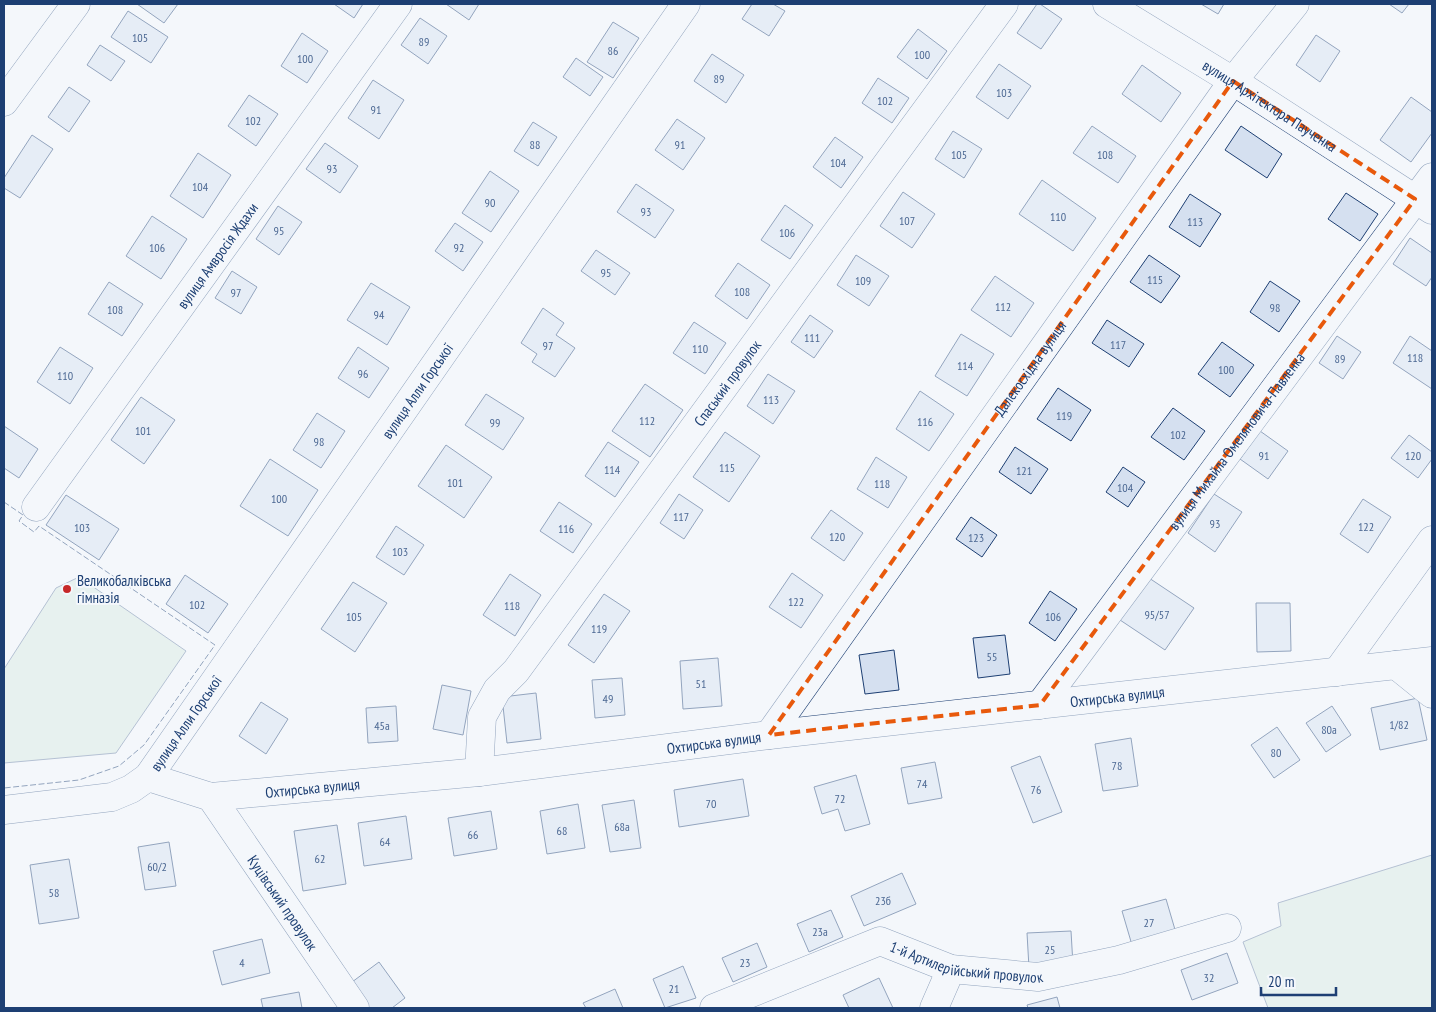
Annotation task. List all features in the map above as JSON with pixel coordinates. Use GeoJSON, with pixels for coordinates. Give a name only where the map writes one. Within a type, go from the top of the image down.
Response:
{"type":"FeatureCollection","features":[{"type":"Feature","properties":{"kind":"street"},"geometry":{"type":"LineString","coordinates":[[4,102],[76,4]]}},
{"type":"Feature","properties":{"kind":"street","name":"вулиця Амвросія Ждахи"},"geometry":{"type":"LineString","coordinates":[[36,507],[398,4]]}},
{"type":"Feature","properties":{"kind":"street","name":"вулиця Алли Горської"},"geometry":{"type":"LineString","coordinates":[[148,777],[686,4]]}},
{"type":"Feature","properties":{"kind":"street","name":"Спаський провулок"},"geometry":{"type":"LineString","coordinates":[[479,772],[482,717],[497,690],[516,671],[1004,4]]}},
{"type":"Feature","properties":{"kind":"street","name":"вулиця Архітектора Паученка"},"geometry":{"type":"LineString","coordinates":[[1107,4],[1233,81],[1424,205]]}},
{"type":"Feature","properties":{"kind":"street","name":"Далекосхідна вулиця"},"geometry":{"type":"LineString","coordinates":[[769,735],[1233,81],[1295,4]]}},
{"type":"Feature","properties":{"kind":"street","name":"вулиця Михайла Омеляновича-Павленка"},"geometry":{"type":"LineString","coordinates":[[1040,705],[1424,205],[1432,177]]}},
{"type":"Feature","properties":{"kind":"street"},"geometry":{"type":"LineString","coordinates":[[1337,672],[1432,540]]}},
{"type":"Feature","properties":{"kind":"street","name":"Охтирська вулиця"},"geometry":{"type":"LineString","coordinates":[[148,777],[211,797],[479,772],[769,735],[1432,661]]}},
{"type":"Feature","properties":{"kind":"street"},"geometry":{"type":"LineString","coordinates":[[1396,665],[1432,694]]}},
{"type":"Feature","properties":{"kind":"street"},"geometry":{"type":"LineString","coordinates":[[4,810],[112,797],[131,789],[148,777]]}},
{"type":"Feature","properties":{"kind":"street","name":"Куцівський провулок"},"geometry":{"type":"LineString","coordinates":[[211,797],[355,1008]]}},
{"type":"Feature","properties":{"kind":"street","name":"1-й Артилерійський провулок"},"geometry":{"type":"LineString","coordinates":[[714,1008],[880,941],[951,969],[1038,977],[1119,960],[1227,928]]}},
{"type":"Feature","properties":{"kind":"street"},"geometry":{"type":"LineString","coordinates":[[934,1008],[951,969]]}},
{"type":"Feature","properties":{"kind":"highlighted area"},"geometry":{"type":"Polygon","coordinates":[[[1233,81],[1415,199],[1040,705],[769,735],[1233,81]]]}},
{"type":"Feature","properties":{"kind":"shaded area","name":"Великобалківська гімназія"},"geometry":{"type":"Polygon","coordinates":[[[79,577],[186,651],[116,753],[4,763],[4,669],[56,588],[79,577]]]}},
{"type":"Feature","properties":{"kind":"shaded area"},"geometry":{"type":"Polygon","coordinates":[[[1432,855],[1432,1008],[1268,1008],[1243,942],[1281,926],[1278,903],[1432,855]]]}},
{"type":"Feature","properties":{"kind":"building"},"geometry":{"type":"Polygon","coordinates":[[[137,4],[178,4],[164,23],[137,4]]]}},
{"type":"Feature","properties":{"kind":"building"},"geometry":{"type":"Polygon","coordinates":[[[334,4],[363,4],[354,18],[334,4]]]}},
{"type":"Feature","properties":{"kind":"building"},"geometry":{"type":"Polygon","coordinates":[[[446,4],[479,4],[469,20],[446,4]]]}},
{"type":"Feature","properties":{"kind":"building"},"geometry":{"type":"Polygon","coordinates":[[[752,4],[773,4],[785,11],[769,36],[742,19],[752,4]]]}},
{"type":"Feature","properties":{"kind":"building"},"geometry":{"type":"Polygon","coordinates":[[[1037,4],[1040,4],[1062,19],[1041,49],[1017,33],[1037,4]]]}},
{"type":"Feature","properties":{"kind":"building"},"geometry":{"type":"Polygon","coordinates":[[[1201,4],[1224,4],[1218,14],[1201,4]]]}},
{"type":"Feature","properties":{"kind":"building"},"geometry":{"type":"Polygon","coordinates":[[[1389,4],[1409,4],[1402,13],[1389,4]]]}},
{"type":"Feature","properties":{"kind":"building"},"geometry":{"type":"Polygon","coordinates":[[[128,11],[168,37],[151,63],[111,37],[128,11]]]}},
{"type":"Feature","properties":{"kind":"building"},"geometry":{"type":"Polygon","coordinates":[[[420,18],[447,36],[428,64],[401,45],[420,18]]]}},
{"type":"Feature","properties":{"kind":"building"},"geometry":{"type":"Polygon","coordinates":[[[613,22],[639,38],[613,78],[587,62],[613,22]]]}},
{"type":"Feature","properties":{"kind":"building"},"geometry":{"type":"Polygon","coordinates":[[[918,29],[947,51],[927,79],[897,57],[918,29]]]}},
{"type":"Feature","properties":{"kind":"building"},"geometry":{"type":"Polygon","coordinates":[[[302,33],[328,51],[307,83],[281,66],[302,33]]]}},
{"type":"Feature","properties":{"kind":"building"},"geometry":{"type":"Polygon","coordinates":[[[1316,35],[1340,51],[1320,82],[1296,65],[1316,35]]]}},
{"type":"Feature","properties":{"kind":"building"},"geometry":{"type":"Polygon","coordinates":[[[100,45],[125,61],[111,81],[87,65],[100,45]]]}},
{"type":"Feature","properties":{"kind":"building"},"geometry":{"type":"Polygon","coordinates":[[[712,54],[744,75],[726,103],[694,81],[712,54]]]}},
{"type":"Feature","properties":{"kind":"building"},"geometry":{"type":"Polygon","coordinates":[[[576,58],[603,77],[590,96],[563,77],[576,58]]]}},
{"type":"Feature","properties":{"kind":"building"},"geometry":{"type":"Polygon","coordinates":[[[999,64],[1031,86],[1008,119],[976,97],[999,64]]]}},
{"type":"Feature","properties":{"kind":"building"},"geometry":{"type":"Polygon","coordinates":[[[1142,65],[1181,93],[1161,122],[1122,94],[1142,65]]]}},
{"type":"Feature","properties":{"kind":"building"},"geometry":{"type":"Polygon","coordinates":[[[878,78],[909,98],[892,123],[862,103],[878,78]]]}},
{"type":"Feature","properties":{"kind":"building"},"geometry":{"type":"Polygon","coordinates":[[[373,80],[404,100],[379,139],[348,118],[373,80]]]}},
{"type":"Feature","properties":{"kind":"building"},"geometry":{"type":"Polygon","coordinates":[[[69,87],[90,101],[69,132],[48,117],[69,87]]]}},
{"type":"Feature","properties":{"kind":"building"},"geometry":{"type":"Polygon","coordinates":[[[249,95],[278,114],[256,146],[228,126],[249,95]]]}},
{"type":"Feature","properties":{"kind":"building"},"geometry":{"type":"Polygon","coordinates":[[[1411,97],[1432,112],[1432,133],[1411,162],[1380,140],[1411,97]]]}},
{"type":"Feature","properties":{"kind":"building"},"geometry":{"type":"Polygon","coordinates":[[[677,119],[705,138],[683,170],[655,150],[677,119]]]}},
{"type":"Feature","properties":{"kind":"building"},"geometry":{"type":"Polygon","coordinates":[[[533,122],[557,137],[538,166],[514,151],[533,122]]]}},
{"type":"Feature","properties":{"kind":"building"},"geometry":{"type":"Polygon","coordinates":[[[1092,126],[1136,156],[1118,183],[1073,153],[1092,126]]]}},
{"type":"Feature","properties":{"kind":"building"},"geometry":{"type":"Polygon","coordinates":[[[1241,126],[1282,154],[1267,178],[1225,150],[1241,126]]]}},
{"type":"Feature","properties":{"kind":"building"},"geometry":{"type":"Polygon","coordinates":[[[953,131],[982,149],[964,178],[935,159],[953,131]]]}},
{"type":"Feature","properties":{"kind":"building"},"geometry":{"type":"Polygon","coordinates":[[[32,135],[53,149],[20,198],[4,188],[4,178],[32,135]]]}},
{"type":"Feature","properties":{"kind":"building"},"geometry":{"type":"Polygon","coordinates":[[[835,137],[863,157],[841,188],[813,167],[835,137]]]}},
{"type":"Feature","properties":{"kind":"building"},"geometry":{"type":"Polygon","coordinates":[[[325,143],[358,166],[340,193],[306,169],[325,143]]]}},
{"type":"Feature","properties":{"kind":"building"},"geometry":{"type":"Polygon","coordinates":[[[198,153],[231,175],[203,218],[170,196],[198,153]]]}},
{"type":"Feature","properties":{"kind":"building"},"geometry":{"type":"Polygon","coordinates":[[[490,171],[519,191],[491,232],[462,213],[490,171]]]}},
{"type":"Feature","properties":{"kind":"building"},"geometry":{"type":"Polygon","coordinates":[[[1042,180],[1096,218],[1073,251],[1019,214],[1042,180]]]}},
{"type":"Feature","properties":{"kind":"building"},"geometry":{"type":"Polygon","coordinates":[[[636,184],[674,210],[655,238],[617,212],[636,184]]]}},
{"type":"Feature","properties":{"kind":"building"},"geometry":{"type":"Polygon","coordinates":[[[903,192],[935,214],[912,248],[880,226],[903,192]]]}},
{"type":"Feature","properties":{"kind":"building"},"geometry":{"type":"Polygon","coordinates":[[[1346,193],[1378,214],[1360,241],[1328,219],[1346,193]]]}},
{"type":"Feature","properties":{"kind":"building"},"geometry":{"type":"Polygon","coordinates":[[[1190,194],[1221,214],[1200,247],[1169,227],[1190,194]]]}},
{"type":"Feature","properties":{"kind":"building"},"geometry":{"type":"Polygon","coordinates":[[[785,205],[813,225],[790,259],[761,240],[785,205]]]}},
{"type":"Feature","properties":{"kind":"building"},"geometry":{"type":"Polygon","coordinates":[[[278,206],[302,222],[279,255],[256,239],[278,206]]]}},
{"type":"Feature","properties":{"kind":"building"},"geometry":{"type":"Polygon","coordinates":[[[152,216],[187,239],[161,279],[126,256],[152,216]]]}},
{"type":"Feature","properties":{"kind":"building"},"geometry":{"type":"Polygon","coordinates":[[[455,223],[483,242],[463,271],[435,251],[455,223]]]}},
{"type":"Feature","properties":{"kind":"building"},"geometry":{"type":"Polygon","coordinates":[[[1410,238],[1432,253],[1432,277],[1426,286],[1393,264],[1410,238]]]}},
{"type":"Feature","properties":{"kind":"building"},"geometry":{"type":"Polygon","coordinates":[[[596,250],[630,273],[615,295],[581,271],[596,250]]]}},
{"type":"Feature","properties":{"kind":"building"},"geometry":{"type":"Polygon","coordinates":[[[856,255],[889,276],[869,306],[837,285],[856,255]]]}},
{"type":"Feature","properties":{"kind":"building"},"geometry":{"type":"Polygon","coordinates":[[[1149,255],[1180,276],[1161,303],[1130,282],[1149,255]]]}},
{"type":"Feature","properties":{"kind":"building"},"geometry":{"type":"Polygon","coordinates":[[[738,263],[770,285],[747,319],[715,296],[738,263]]]}},
{"type":"Feature","properties":{"kind":"building"},"geometry":{"type":"Polygon","coordinates":[[[232,271],[257,287],[241,314],[215,298],[232,271]]]}},
{"type":"Feature","properties":{"kind":"building"},"geometry":{"type":"Polygon","coordinates":[[[995,276],[1034,303],[1011,337],[971,310],[995,276]]]}},
{"type":"Feature","properties":{"kind":"building"},"geometry":{"type":"Polygon","coordinates":[[[1270,281],[1300,301],[1279,332],[1250,312],[1270,281]]]}},
{"type":"Feature","properties":{"kind":"building"},"geometry":{"type":"Polygon","coordinates":[[[109,282],[143,304],[122,336],[88,314],[109,282]]]}},
{"type":"Feature","properties":{"kind":"building"},"geometry":{"type":"Polygon","coordinates":[[[371,283],[410,307],[387,345],[347,320],[371,283]]]}},
{"type":"Feature","properties":{"kind":"building"},"geometry":{"type":"Polygon","coordinates":[[[543,308],[564,323],[556,335],[575,348],[555,377],[532,362],[537,354],[521,343],[543,308]]]}},
{"type":"Feature","properties":{"kind":"building"},"geometry":{"type":"Polygon","coordinates":[[[810,315],[833,331],[814,358],[791,342],[810,315]]]}},
{"type":"Feature","properties":{"kind":"building"},"geometry":{"type":"Polygon","coordinates":[[[1107,320],[1144,344],[1129,367],[1092,343],[1107,320]]]}},
{"type":"Feature","properties":{"kind":"building"},"geometry":{"type":"Polygon","coordinates":[[[694,322],[726,343],[705,374],[673,353],[694,322]]]}},
{"type":"Feature","properties":{"kind":"building"},"geometry":{"type":"Polygon","coordinates":[[[961,334],[994,354],[967,396],[935,376],[961,334]]]}},
{"type":"Feature","properties":{"kind":"building"},"geometry":{"type":"Polygon","coordinates":[[[1337,336],[1361,352],[1343,379],[1319,363],[1337,336]]]}},
{"type":"Feature","properties":{"kind":"building"},"geometry":{"type":"Polygon","coordinates":[[[1410,336],[1432,351],[1432,389],[1393,363],[1410,336]]]}},
{"type":"Feature","properties":{"kind":"building"},"geometry":{"type":"Polygon","coordinates":[[[1222,342],[1254,365],[1230,397],[1198,374],[1222,342]]]}},
{"type":"Feature","properties":{"kind":"building"},"geometry":{"type":"Polygon","coordinates":[[[60,347],[93,368],[70,404],[37,382],[60,347]]]}},
{"type":"Feature","properties":{"kind":"building"},"geometry":{"type":"Polygon","coordinates":[[[358,347],[389,368],[369,398],[338,378],[358,347]]]}},
{"type":"Feature","properties":{"kind":"building"},"geometry":{"type":"Polygon","coordinates":[[[768,374],[795,391],[773,424],[747,406],[768,374]]]}},
{"type":"Feature","properties":{"kind":"building"},"geometry":{"type":"Polygon","coordinates":[[[645,384],[683,410],[650,457],[612,431],[645,384]]]}},
{"type":"Feature","properties":{"kind":"building"},"geometry":{"type":"Polygon","coordinates":[[[1058,388],[1091,410],[1071,441],[1037,419],[1058,388]]]}},
{"type":"Feature","properties":{"kind":"building"},"geometry":{"type":"Polygon","coordinates":[[[920,391],[954,414],[929,451],[896,429],[920,391]]]}},
{"type":"Feature","properties":{"kind":"building"},"geometry":{"type":"Polygon","coordinates":[[[486,394],[524,418],[503,450],[465,425],[486,394]]]}},
{"type":"Feature","properties":{"kind":"building"},"geometry":{"type":"Polygon","coordinates":[[[141,397],[175,420],[144,464],[111,440],[141,397]]]}},
{"type":"Feature","properties":{"kind":"building"},"geometry":{"type":"Polygon","coordinates":[[[1173,408],[1205,431],[1184,460],[1151,437],[1173,408]]]}},
{"type":"Feature","properties":{"kind":"building"},"geometry":{"type":"Polygon","coordinates":[[[317,413],[345,431],[321,468],[293,450],[317,413]]]}},
{"type":"Feature","properties":{"kind":"building"},"geometry":{"type":"Polygon","coordinates":[[[4,426],[38,449],[19,478],[4,468],[4,426]]]}},
{"type":"Feature","properties":{"kind":"building"},"geometry":{"type":"Polygon","coordinates":[[[1260,431],[1288,451],[1268,479],[1240,459],[1260,431]]]}},
{"type":"Feature","properties":{"kind":"building"},"geometry":{"type":"Polygon","coordinates":[[[725,432],[760,456],[729,502],[693,477],[725,432]]]}},
{"type":"Feature","properties":{"kind":"building"},"geometry":{"type":"Polygon","coordinates":[[[1409,435],[1432,452],[1432,459],[1418,478],[1391,458],[1409,435]]]}},
{"type":"Feature","properties":{"kind":"building"},"geometry":{"type":"Polygon","coordinates":[[[608,442],[639,462],[615,497],[585,476],[608,442]]]}},
{"type":"Feature","properties":{"kind":"building"},"geometry":{"type":"Polygon","coordinates":[[[446,445],[492,477],[464,518],[418,486],[446,445]]]}},
{"type":"Feature","properties":{"kind":"building"},"geometry":{"type":"Polygon","coordinates":[[[1015,447],[1048,469],[1031,494],[999,472],[1015,447]]]}},
{"type":"Feature","properties":{"kind":"building"},"geometry":{"type":"Polygon","coordinates":[[[876,457],[907,477],[888,508],[857,489],[876,457]]]}},
{"type":"Feature","properties":{"kind":"building"},"geometry":{"type":"Polygon","coordinates":[[[270,459],[318,490],[288,536],[240,506],[270,459]]]}},
{"type":"Feature","properties":{"kind":"building"},"geometry":{"type":"Polygon","coordinates":[[[1123,467],[1145,482],[1128,507],[1106,492],[1123,467]]]}},
{"type":"Feature","properties":{"kind":"building"},"geometry":{"type":"Polygon","coordinates":[[[679,494],[703,510],[684,539],[660,523],[679,494]]]}},
{"type":"Feature","properties":{"kind":"building"},"geometry":{"type":"Polygon","coordinates":[[[1214,494],[1242,512],[1215,552],[1188,533],[1214,494]]]}},
{"type":"Feature","properties":{"kind":"building"},"geometry":{"type":"Polygon","coordinates":[[[66,495],[119,529],[99,560],[46,525],[66,495]]]}},
{"type":"Feature","properties":{"kind":"building"},"geometry":{"type":"Polygon","coordinates":[[[1363,499],[1391,517],[1368,553],[1340,534],[1363,499]]]}},
{"type":"Feature","properties":{"kind":"building"},"geometry":{"type":"Polygon","coordinates":[[[559,502],[592,524],[573,553],[540,531],[559,502]]]}},
{"type":"Feature","properties":{"kind":"building"},"geometry":{"type":"Polygon","coordinates":[[[831,510],[863,533],[844,561],[811,538],[831,510]]]}},
{"type":"Feature","properties":{"kind":"building"},"geometry":{"type":"Polygon","coordinates":[[[971,517],[997,535],[982,557],[956,539],[971,517]]]}},
{"type":"Feature","properties":{"kind":"building"},"geometry":{"type":"Polygon","coordinates":[[[396,526],[424,545],[404,575],[376,557],[396,526]]]}},
{"type":"Feature","properties":{"kind":"building"},"geometry":{"type":"Polygon","coordinates":[[[792,573],[823,595],[801,628],[769,607],[792,573]]]}},
{"type":"Feature","properties":{"kind":"building"},"geometry":{"type":"Polygon","coordinates":[[[510,574],[541,595],[515,636],[483,615],[510,574]]]}},
{"type":"Feature","properties":{"kind":"building"},"geometry":{"type":"Polygon","coordinates":[[[185,575],[228,604],[208,633],[166,604],[185,575]]]}},
{"type":"Feature","properties":{"kind":"building"},"geometry":{"type":"Polygon","coordinates":[[[1149,578],[1194,608],[1165,650],[1120,620],[1149,578]]]}},
{"type":"Feature","properties":{"kind":"building"},"geometry":{"type":"Polygon","coordinates":[[[353,582],[387,603],[355,652],[321,629],[353,582]]]}},
{"type":"Feature","properties":{"kind":"building"},"geometry":{"type":"Polygon","coordinates":[[[1050,591],[1077,609],[1055,641],[1029,623],[1050,591]]]}},
{"type":"Feature","properties":{"kind":"building"},"geometry":{"type":"Polygon","coordinates":[[[604,594],[630,611],[594,663],[568,645],[604,594]]]}},
{"type":"Feature","properties":{"kind":"building"},"geometry":{"type":"Polygon","coordinates":[[[1256,603],[1290,603],[1291,651],[1257,652],[1256,603]]]}},
{"type":"Feature","properties":{"kind":"building"},"geometry":{"type":"Polygon","coordinates":[[[1005,635],[1010,674],[978,678],[973,638],[1005,635]]]}},
{"type":"Feature","properties":{"kind":"building"},"geometry":{"type":"Polygon","coordinates":[[[894,650],[899,690],[865,694],[859,655],[894,650]]]}},
{"type":"Feature","properties":{"kind":"building"},"geometry":{"type":"Polygon","coordinates":[[[718,658],[722,706],[683,709],[680,661],[718,658]]]}},
{"type":"Feature","properties":{"kind":"building"},"geometry":{"type":"Polygon","coordinates":[[[622,678],[625,715],[595,718],[592,680],[622,678]]]}},
{"type":"Feature","properties":{"kind":"building"},"geometry":{"type":"Polygon","coordinates":[[[442,685],[471,691],[463,735],[433,729],[442,685]]]}},
{"type":"Feature","properties":{"kind":"building"},"geometry":{"type":"Polygon","coordinates":[[[536,693],[541,739],[507,743],[502,697],[536,693]]]}},
{"type":"Feature","properties":{"kind":"building"},"geometry":{"type":"Polygon","coordinates":[[[1418,698],[1427,740],[1380,750],[1371,708],[1418,698]]]}},
{"type":"Feature","properties":{"kind":"building"},"geometry":{"type":"Polygon","coordinates":[[[261,702],[288,719],[266,754],[239,736],[261,702]]]}},
{"type":"Feature","properties":{"kind":"building"},"geometry":{"type":"Polygon","coordinates":[[[396,706],[398,741],[368,743],[366,708],[396,706]]]}},
{"type":"Feature","properties":{"kind":"building"},"geometry":{"type":"Polygon","coordinates":[[[1332,706],[1351,735],[1326,752],[1306,723],[1332,706]]]}},
{"type":"Feature","properties":{"kind":"building"},"geometry":{"type":"Polygon","coordinates":[[[1277,727],[1300,760],[1274,778],[1251,745],[1277,727]]]}},
{"type":"Feature","properties":{"kind":"building"},"geometry":{"type":"Polygon","coordinates":[[[1131,738],[1138,786],[1103,791],[1095,744],[1131,738]]]}},
{"type":"Feature","properties":{"kind":"building"},"geometry":{"type":"Polygon","coordinates":[[[1040,756],[1062,812],[1033,823],[1011,767],[1040,756]]]}},
{"type":"Feature","properties":{"kind":"building"},"geometry":{"type":"Polygon","coordinates":[[[935,762],[942,798],[908,804],[901,768],[935,762]]]}},
{"type":"Feature","properties":{"kind":"building"},"geometry":{"type":"Polygon","coordinates":[[[856,775],[870,824],[845,831],[838,809],[822,814],[814,787],[856,775]]]}},
{"type":"Feature","properties":{"kind":"building"},"geometry":{"type":"Polygon","coordinates":[[[743,779],[749,816],[679,827],[674,790],[743,779]]]}},
{"type":"Feature","properties":{"kind":"building"},"geometry":{"type":"Polygon","coordinates":[[[634,800],[641,848],[610,852],[602,805],[634,800]]]}},
{"type":"Feature","properties":{"kind":"building"},"geometry":{"type":"Polygon","coordinates":[[[578,804],[585,848],[547,854],[540,811],[578,804]]]}},
{"type":"Feature","properties":{"kind":"building"},"geometry":{"type":"Polygon","coordinates":[[[491,811],[497,849],[454,856],[448,818],[491,811]]]}},
{"type":"Feature","properties":{"kind":"building"},"geometry":{"type":"Polygon","coordinates":[[[406,816],[412,859],[364,866],[358,823],[406,816]]]}},
{"type":"Feature","properties":{"kind":"building"},"geometry":{"type":"Polygon","coordinates":[[[337,825],[346,884],[303,891],[294,831],[337,825]]]}},
{"type":"Feature","properties":{"kind":"building"},"geometry":{"type":"Polygon","coordinates":[[[169,842],[176,886],[145,890],[138,847],[169,842]]]}},
{"type":"Feature","properties":{"kind":"building"},"geometry":{"type":"Polygon","coordinates":[[[69,859],[79,918],[39,924],[30,865],[69,859]]]}},
{"type":"Feature","properties":{"kind":"building"},"geometry":{"type":"Polygon","coordinates":[[[902,873],[916,904],[864,926],[851,896],[902,873]]]}},
{"type":"Feature","properties":{"kind":"building"},"geometry":{"type":"Polygon","coordinates":[[[1166,899],[1176,933],[1132,945],[1122,911],[1166,899]]]}},
{"type":"Feature","properties":{"kind":"building"},"geometry":{"type":"Polygon","coordinates":[[[831,910],[843,937],[809,952],[797,924],[831,910]]]}},
{"type":"Feature","properties":{"kind":"building"},"geometry":{"type":"Polygon","coordinates":[[[1071,931],[1073,965],[1029,968],[1027,933],[1071,931]]]}},
{"type":"Feature","properties":{"kind":"building"},"geometry":{"type":"Polygon","coordinates":[[[262,939],[270,973],[222,985],[213,951],[262,939]]]}},
{"type":"Feature","properties":{"kind":"building"},"geometry":{"type":"Polygon","coordinates":[[[757,943],[767,967],[733,982],[722,958],[757,943]]]}},
{"type":"Feature","properties":{"kind":"building"},"geometry":{"type":"Polygon","coordinates":[[[1227,953],[1238,983],[1192,1000],[1181,970],[1227,953]]]}},
{"type":"Feature","properties":{"kind":"building"},"geometry":{"type":"Polygon","coordinates":[[[379,962],[405,998],[392,1008],[365,1008],[348,985],[379,962]]]}},
{"type":"Feature","properties":{"kind":"building"},"geometry":{"type":"Polygon","coordinates":[[[683,966],[696,998],[665,1008],[653,979],[683,966]]]}},
{"type":"Feature","properties":{"kind":"building"},"geometry":{"type":"Polygon","coordinates":[[[879,978],[893,1008],[849,1008],[843,995],[879,978]]]}},
{"type":"Feature","properties":{"kind":"building"},"geometry":{"type":"Polygon","coordinates":[[[615,989],[623,1008],[586,1008],[583,1003],[615,989]]]}},
{"type":"Feature","properties":{"kind":"building"},"geometry":{"type":"Polygon","coordinates":[[[299,992],[302,1008],[263,1008],[261,999],[299,992]]]}},
{"type":"Feature","properties":{"kind":"building"},"geometry":{"type":"Polygon","coordinates":[[[1057,997],[1060,1008],[1028,1008],[1027,1005],[1057,997]]]}},
{"type":"Feature","properties":{"kind":"fence"},"geometry":{"type":"LineString","coordinates":[[4,502],[23,515],[19,521],[34,532],[39,526],[215,645],[144,745],[119,766],[79,780],[4,788]]}},
{"type":"Feature","properties":{"kind":"place","name":"Великобалківська гімназія"},"geometry":{"type":"Point","coordinates":[67,589]}}]}
